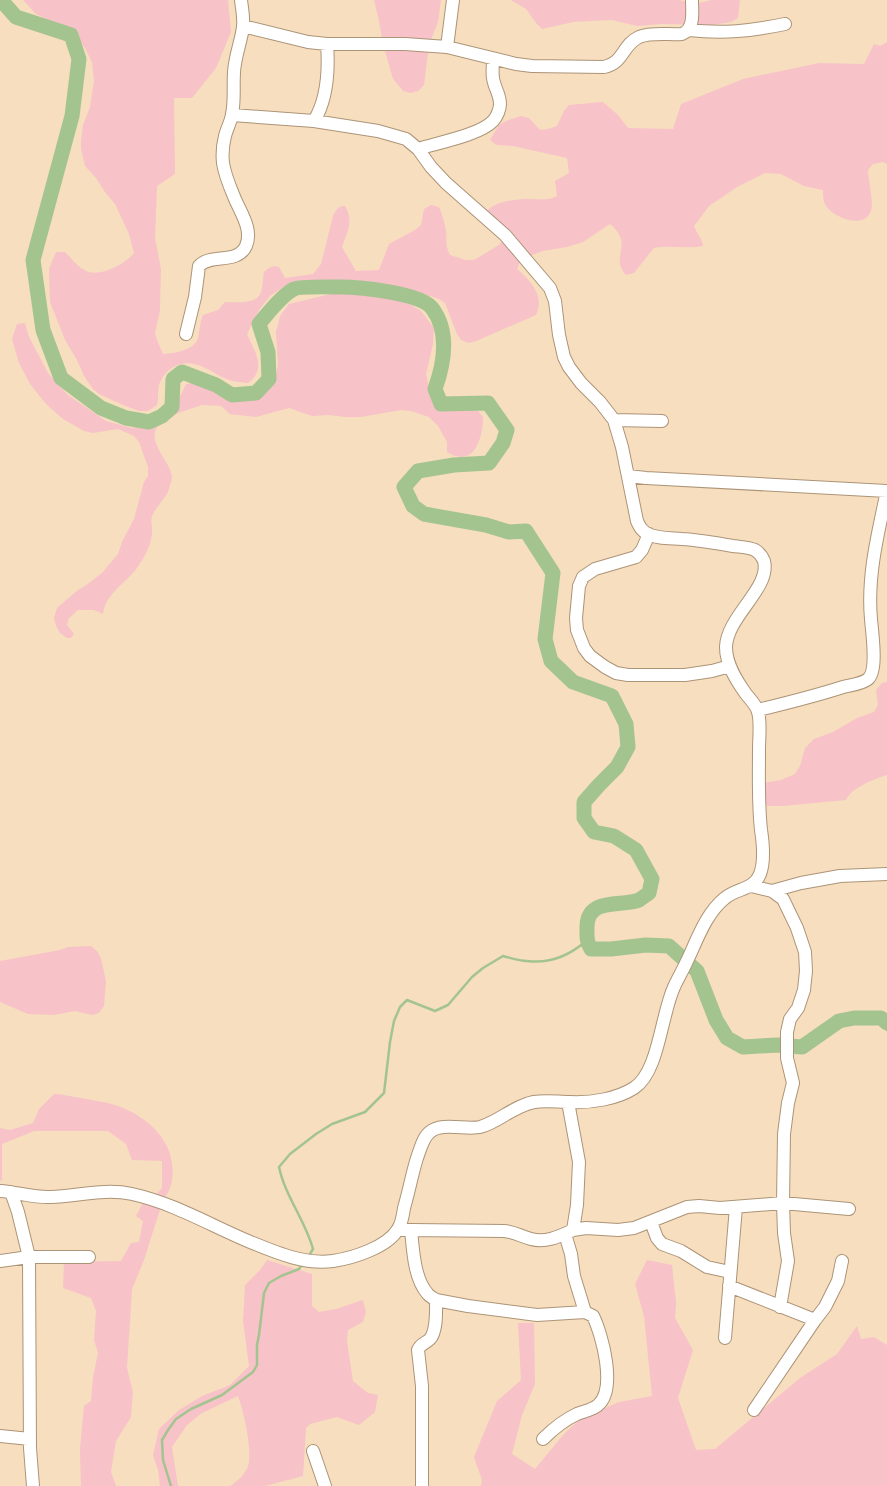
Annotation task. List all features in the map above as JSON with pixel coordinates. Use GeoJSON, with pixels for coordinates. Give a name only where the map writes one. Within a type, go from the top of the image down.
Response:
{"type":"FeatureCollection","features":[{"type":"Feature","properties":{"kind":"street"},"geometry":{"type":"LineString","coordinates":[[186,334],[195,297],[199,266],[209,260],[225,259],[240,253],[248,241],[246,222],[225,175],[223,161],[225,136],[232,115],[234,101],[234,73],[237,51],[243,26],[241,0]]}},
{"type":"Feature","properties":{"kind":"street"},"geometry":{"type":"LineString","coordinates":[[447,47],[453,0]]}},
{"type":"Feature","properties":{"kind":"street"},"geometry":{"type":"LineString","coordinates":[[689,30],[691,26],[692,0]]}},
{"type":"Feature","properties":{"kind":"street"},"geometry":{"type":"LineString","coordinates":[[243,26],[308,42],[447,47],[516,64],[604,67],[615,64],[633,40],[641,36],[682,34],[689,30],[733,32],[785,24]]}},
{"type":"Feature","properties":{"kind":"street"},"geometry":{"type":"LineString","coordinates":[[314,121],[320,109],[325,90],[328,68],[327,44]]}},
{"type":"Feature","properties":{"kind":"street"},"geometry":{"type":"LineString","coordinates":[[418,149],[481,129],[493,122],[498,114],[500,105],[492,76],[493,59]]}},
{"type":"Feature","properties":{"kind":"street"},"geometry":{"type":"LineString","coordinates":[[6,1191],[50,1197],[107,1192],[132,1194],[175,1208],[219,1229],[275,1252],[298,1259],[332,1261],[369,1250],[382,1244],[398,1230],[416,1162],[425,1138],[432,1130],[449,1127],[472,1128],[481,1126],[521,1106],[535,1102],[589,1102],[611,1097],[636,1087],[647,1076],[654,1060],[668,1003],[706,922],[716,906],[724,899],[736,891],[751,886],[756,881],[762,864],[758,710],[742,688],[730,666],[726,642],[739,614],[758,589],[763,578],[764,570],[761,556],[757,551],[749,548],[660,537],[648,534],[641,528],[637,521],[622,447],[614,420],[582,383],[564,357],[555,301],[550,288],[506,235],[446,183],[418,149],[406,139],[392,134],[314,121],[232,115]]}},
{"type":"Feature","properties":{"kind":"street"},"geometry":{"type":"LineString","coordinates":[[614,420],[662,421]]}},
{"type":"Feature","properties":{"kind":"street"},"geometry":{"type":"LineString","coordinates":[[628,476],[887,491],[872,561],[870,616],[874,662],[870,678],[822,694],[758,710]]}},
{"type":"Feature","properties":{"kind":"street"},"geometry":{"type":"LineString","coordinates":[[648,534],[642,550],[636,557],[594,569],[583,577],[576,618],[577,630],[584,648],[590,656],[616,673],[685,676],[730,666]]}},
{"type":"Feature","properties":{"kind":"street"},"geometry":{"type":"LineString","coordinates":[[772,891],[840,876],[887,874]]}},
{"type":"Feature","properties":{"kind":"street"},"geometry":{"type":"LineString","coordinates":[[751,886],[772,891],[783,899],[790,911],[805,952],[804,990],[798,1008],[790,1019],[787,1032],[788,1058],[793,1083],[784,1134],[783,1203],[784,1233],[788,1261],[780,1307]]}},
{"type":"Feature","properties":{"kind":"street"},"geometry":{"type":"LineString","coordinates":[[568,1102],[578,1162],[577,1205],[569,1232],[574,1276],[585,1312]]}},
{"type":"Feature","properties":{"kind":"street"},"geometry":{"type":"LineString","coordinates":[[6,1191],[18,1212],[29,1257],[30,1439],[33,1486]]}},
{"type":"Feature","properties":{"kind":"street"},"geometry":{"type":"LineString","coordinates":[[398,1230],[504,1231],[515,1232],[538,1240],[547,1240],[586,1228],[618,1230],[634,1228],[687,1207],[720,1208],[783,1203],[849,1209]]}},
{"type":"Feature","properties":{"kind":"street"},"geometry":{"type":"LineString","coordinates":[[725,1338],[736,1207]]}},
{"type":"Feature","properties":{"kind":"street"},"geometry":{"type":"LineString","coordinates":[[651,1222],[657,1238],[662,1244],[681,1251],[707,1267],[730,1272]]}},
{"type":"Feature","properties":{"kind":"street"},"geometry":{"type":"LineString","coordinates":[[411,1230],[418,1274],[423,1288],[436,1300],[538,1315],[585,1312],[593,1316],[606,1359],[607,1382],[602,1402],[568,1418],[543,1440]]}},
{"type":"Feature","properties":{"kind":"street"},"geometry":{"type":"LineString","coordinates":[[0,1261],[29,1257],[89,1257]]}},
{"type":"Feature","properties":{"kind":"street"},"geometry":{"type":"LineString","coordinates":[[754,1410],[825,1308],[838,1282],[842,1261]]}},
{"type":"Feature","properties":{"kind":"street"},"geometry":{"type":"LineString","coordinates":[[729,1286],[815,1320]]}},
{"type":"Feature","properties":{"kind":"street"},"geometry":{"type":"LineString","coordinates":[[422,1486],[422,1386],[418,1350],[420,1346],[433,1336],[436,1300]]}},
{"type":"Feature","properties":{"kind":"street"},"geometry":{"type":"LineString","coordinates":[[0,1436],[30,1439]]}},
{"type":"Feature","properties":{"kind":"street"},"geometry":{"type":"LineString","coordinates":[[313,1451],[325,1486]]}},
{"type":"Feature","properties":{"kind":"shaded area"},"geometry":{"type":"Polygon","coordinates":[[[23,0],[228,0],[231,32],[216,68],[192,98],[174,98],[175,174],[157,186],[155,238],[161,269],[160,311],[155,333],[163,354],[188,349],[192,346],[198,338],[203,315],[218,310],[225,302],[245,302],[259,296],[262,290],[264,272],[271,267],[279,267],[285,278],[313,274],[321,264],[333,216],[336,210],[341,207],[345,206],[349,216],[348,232],[342,247],[356,271],[379,270],[389,244],[421,225],[424,209],[431,205],[439,207],[445,225],[450,255],[466,260],[474,260],[499,245],[508,231],[487,211],[507,201],[554,198],[557,196],[555,181],[569,173],[567,158],[513,146],[496,145],[490,140],[499,125],[521,116],[529,118],[540,130],[548,129],[557,126],[569,105],[603,102],[618,115],[628,128],[673,129],[681,104],[743,79],[819,63],[864,64],[874,44],[880,46],[887,42],[887,164],[883,162],[873,164],[868,170],[872,198],[871,209],[866,218],[861,220],[848,220],[835,214],[824,202],[823,190],[804,186],[781,174],[765,173],[737,187],[709,206],[694,226],[703,246],[654,248],[634,273],[626,275],[621,269],[621,238],[610,224],[583,242],[543,251],[521,259],[517,269],[532,284],[538,295],[539,301],[536,315],[469,343],[461,340],[457,334],[445,303],[439,299],[414,291],[355,280],[322,282],[314,280],[283,287],[270,296],[259,310],[247,334],[258,360],[257,372],[254,378],[248,383],[236,382],[206,368],[184,363],[173,367],[160,382],[157,405],[148,411],[139,411],[99,394],[93,389],[65,340],[50,302],[49,269],[56,252],[65,252],[82,269],[95,273],[114,268],[126,261],[134,253],[129,234],[115,204],[85,166],[81,149],[83,125],[90,107],[94,81],[92,62],[85,48],[72,32],[36,14],[23,0]]]}},
{"type":"Feature","properties":{"kind":"shaded area"},"geometry":{"type":"Polygon","coordinates":[[[374,0],[441,0],[438,22],[429,45],[424,85],[418,91],[410,93],[403,91],[393,79],[383,44],[374,0]]]}},
{"type":"Feature","properties":{"kind":"shaded area"},"geometry":{"type":"Polygon","coordinates":[[[511,0],[679,0],[695,4],[711,0],[740,0],[738,18],[731,22],[712,25],[662,24],[637,26],[612,20],[573,22],[542,29],[526,9],[511,0]]]}},
{"type":"Feature","properties":{"kind":"shaded area"},"geometry":{"type":"Polygon","coordinates":[[[339,292],[377,293],[394,296],[421,311],[434,328],[433,344],[426,374],[433,401],[444,411],[478,411],[483,417],[483,425],[479,442],[475,449],[464,457],[447,452],[447,442],[438,426],[429,417],[411,411],[401,410],[361,417],[345,417],[329,415],[312,416],[289,408],[256,417],[230,414],[221,406],[202,405],[178,413],[157,427],[155,433],[157,446],[171,471],[172,478],[167,493],[152,516],[151,540],[145,555],[132,574],[112,594],[103,614],[94,610],[78,610],[69,618],[67,625],[74,634],[71,638],[67,638],[60,633],[54,618],[57,608],[102,573],[118,554],[134,519],[144,482],[148,476],[148,467],[139,442],[134,436],[118,429],[93,433],[84,431],[63,419],[46,404],[30,384],[19,363],[12,339],[17,324],[25,323],[29,337],[48,373],[68,395],[106,421],[132,428],[154,423],[167,415],[175,407],[186,384],[202,385],[231,398],[254,399],[261,397],[267,390],[278,365],[276,332],[280,316],[289,304],[339,292]]]}},
{"type":"Feature","properties":{"kind":"shaded area"},"geometry":{"type":"Polygon","coordinates":[[[887,682],[887,775],[858,788],[846,800],[767,806],[762,791],[763,783],[781,780],[795,774],[800,766],[805,748],[814,739],[833,732],[857,718],[874,712],[878,705],[876,690],[882,683],[887,682]]]}},
{"type":"Feature","properties":{"kind":"shaded area"},"geometry":{"type":"Polygon","coordinates":[[[91,946],[101,958],[106,982],[104,1006],[99,1013],[92,1015],[75,1011],[54,1015],[28,1014],[0,1002],[0,961],[68,947],[91,946]]]}},
{"type":"Feature","properties":{"kind":"shaded area"},"geometry":{"type":"Polygon","coordinates":[[[54,1094],[108,1103],[130,1111],[158,1132],[169,1152],[172,1163],[173,1173],[170,1187],[163,1200],[144,1260],[132,1289],[127,1368],[133,1392],[131,1417],[116,1441],[111,1472],[116,1486],[81,1486],[80,1448],[84,1406],[91,1401],[98,1353],[94,1340],[96,1311],[91,1298],[63,1288],[64,1262],[121,1261],[131,1243],[139,1242],[143,1221],[136,1216],[144,1201],[156,1195],[162,1188],[162,1161],[132,1160],[126,1144],[108,1131],[34,1131],[2,1144],[2,1180],[0,1181],[0,1128],[10,1130],[33,1123],[39,1109],[54,1094]]]}},
{"type":"Feature","properties":{"kind":"shaded area"},"geometry":{"type":"Polygon","coordinates":[[[267,1260],[312,1274],[312,1306],[319,1312],[336,1309],[363,1300],[366,1312],[363,1322],[348,1330],[347,1341],[353,1381],[368,1393],[378,1395],[375,1412],[359,1425],[337,1417],[310,1424],[306,1428],[303,1476],[265,1486],[230,1486],[242,1476],[249,1462],[247,1429],[238,1396],[202,1413],[187,1425],[172,1447],[178,1486],[160,1486],[158,1470],[153,1455],[159,1429],[179,1410],[202,1396],[230,1385],[249,1366],[243,1321],[245,1285],[267,1260]]]}},
{"type":"Feature","properties":{"kind":"shaded area"},"geometry":{"type":"Polygon","coordinates":[[[647,1260],[672,1265],[676,1303],[675,1318],[693,1350],[678,1398],[696,1450],[715,1449],[800,1378],[837,1354],[857,1326],[861,1339],[874,1337],[887,1345],[887,1486],[481,1486],[482,1480],[474,1457],[497,1401],[521,1380],[518,1323],[534,1323],[535,1384],[522,1415],[512,1454],[535,1469],[563,1435],[580,1419],[619,1402],[652,1396],[644,1316],[635,1284],[647,1260]]]}},
{"type":"Feature","properties":{"kind":"waterway"},"geometry":{"type":"LineString","coordinates":[[1,0],[16,17],[71,35],[79,59],[72,116],[33,260],[43,330],[61,378],[101,408],[126,418],[149,422],[162,416],[172,407],[173,379],[182,372],[216,385],[232,395],[256,393],[269,379],[268,352],[259,324],[280,300],[294,289],[303,287],[361,288],[415,298],[432,308],[438,317],[444,348],[441,369],[435,389],[441,404],[488,403],[507,430],[503,443],[489,463],[454,465],[418,471],[404,487],[413,506],[424,514],[486,525],[509,532],[526,531],[553,573],[545,639],[551,661],[573,682],[612,696],[626,724],[628,747],[617,767],[584,802],[584,818],[594,832],[614,836],[636,850],[652,879],[649,893],[639,900],[607,905],[593,911],[587,926],[589,946],[591,949],[646,945],[669,946],[697,971],[716,1020],[727,1038],[743,1047],[777,1045],[802,1047],[839,1021],[854,1018],[881,1018],[887,1023]]}},
{"type":"Feature","properties":{"kind":"waterway"},"geometry":{"type":"LineString","coordinates":[[308,1257],[313,1249],[286,1188],[279,1167],[290,1154],[316,1134],[332,1124],[365,1112],[384,1093],[390,1042],[394,1021],[400,1007],[407,1000],[435,1011],[448,1005],[472,977],[503,956],[535,962],[552,960],[566,954],[586,941]]}},
{"type":"Feature","properties":{"kind":"waterway"},"geometry":{"type":"LineString","coordinates":[[881,1018],[887,1030]]}},
{"type":"Feature","properties":{"kind":"waterway"},"geometry":{"type":"LineString","coordinates":[[171,1486],[163,1460],[162,1440],[176,1419],[191,1409],[222,1395],[253,1372],[257,1365],[257,1345],[264,1293],[269,1283],[299,1269],[303,1263]]}}]}
